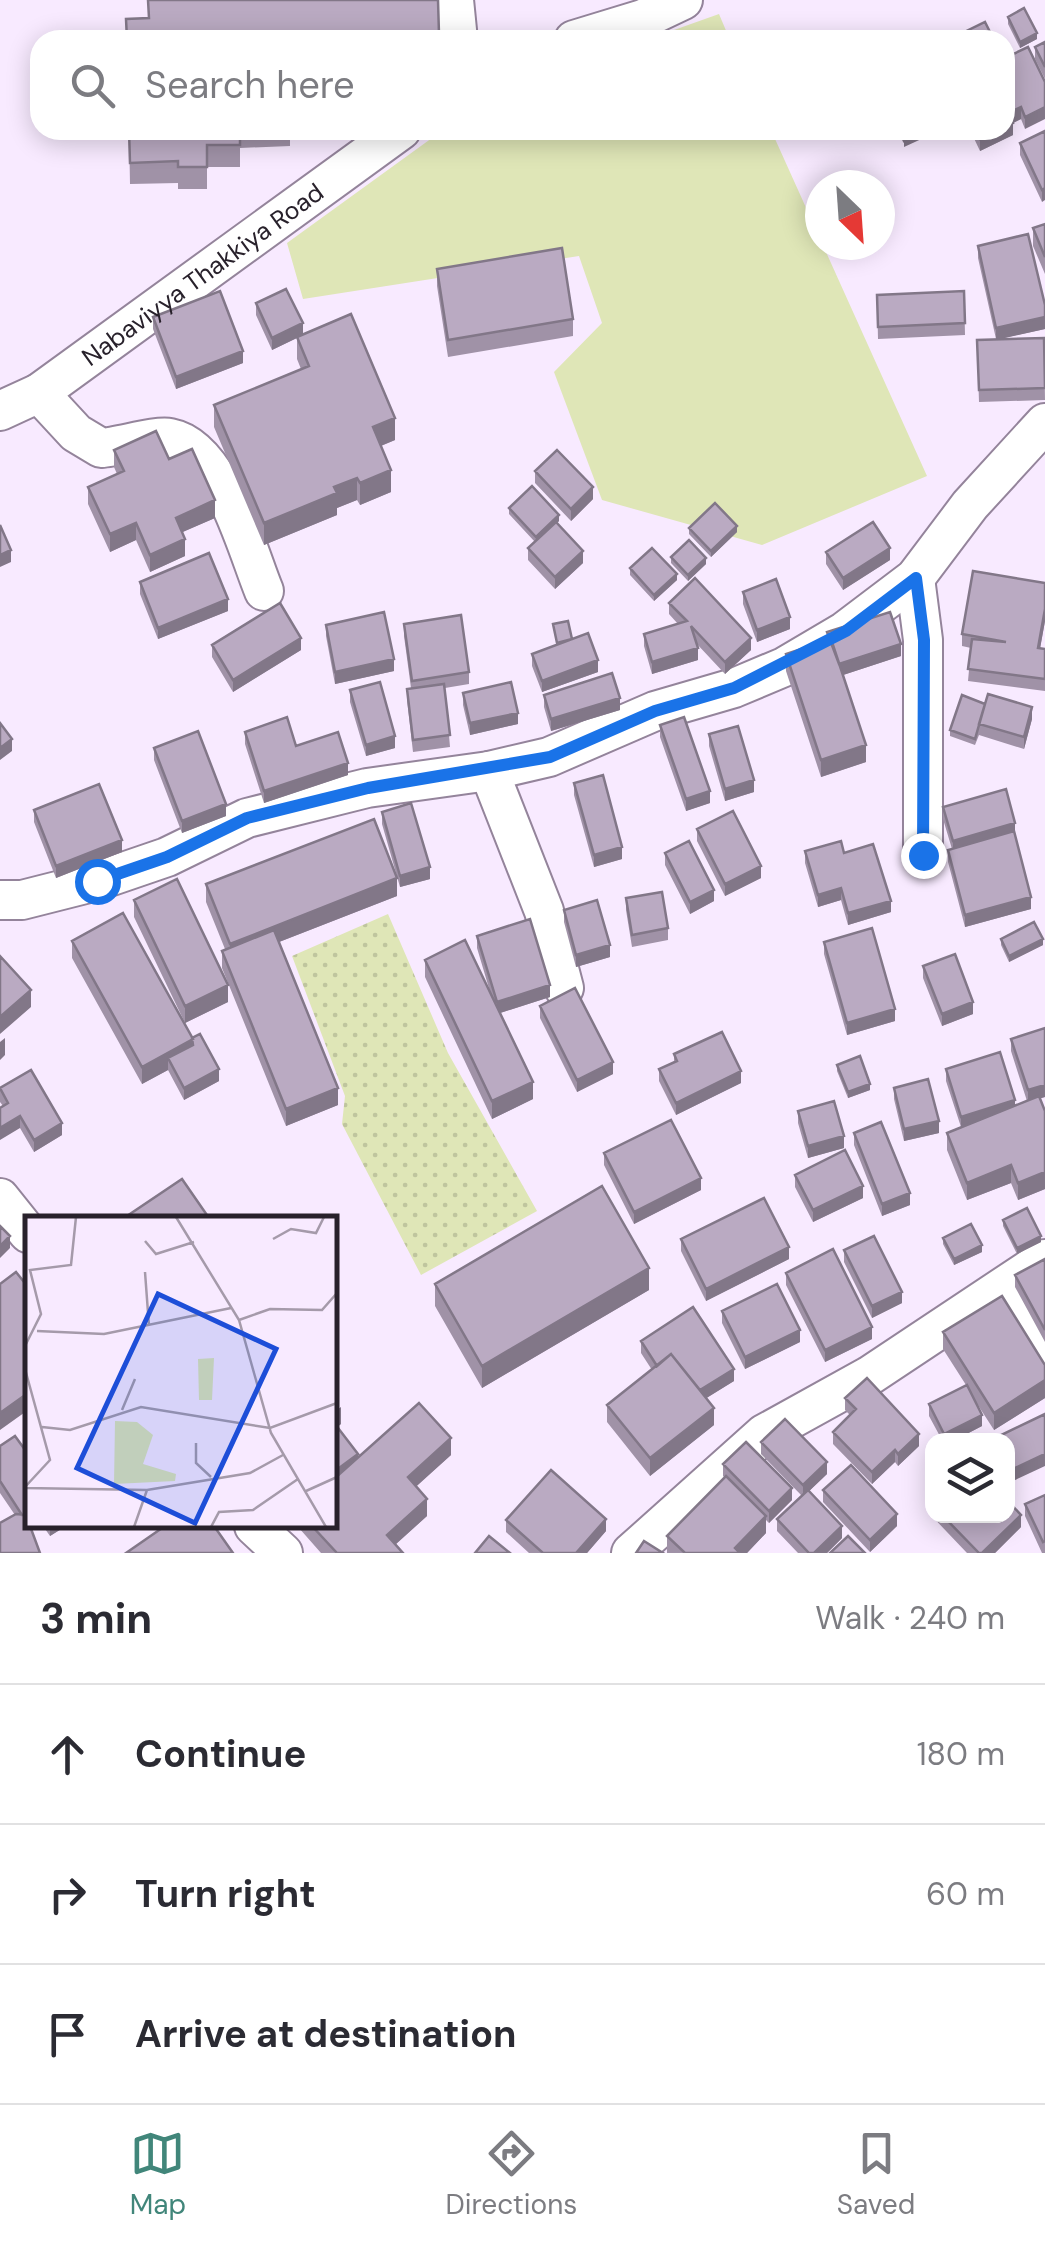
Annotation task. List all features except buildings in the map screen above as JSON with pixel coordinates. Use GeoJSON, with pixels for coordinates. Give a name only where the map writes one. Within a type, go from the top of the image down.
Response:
{"type":"FeatureCollection","features":[{"type":"Feature","properties":{"kind":"street"},"geometry":{"type":"LineString","coordinates":[[454,0],[457,30]]}},
{"type":"Feature","properties":{"kind":"street"},"geometry":{"type":"LineString","coordinates":[[607,30],[643,19],[683,0]]}},
{"type":"Feature","properties":{"kind":"street","name":"Nabaviyya Thakkiya Road"},"geometry":{"type":"LineString","coordinates":[[0,410],[39,393],[387,140]]}},
{"type":"Feature","properties":{"kind":"street"},"geometry":{"type":"LineString","coordinates":[[39,393],[76,434],[101,448],[166,436],[196,448],[222,488],[264,591]]}},
{"type":"Feature","properties":{"kind":"street"},"geometry":{"type":"LineString","coordinates":[[0,900],[22,900],[97,881],[167,857],[247,818],[368,788],[489,771],[550,757],[655,711],[734,688],[784,667],[846,631],[916,578],[970,505],[1045,424]]}},
{"type":"Feature","properties":{"kind":"street"},"geometry":{"type":"LineString","coordinates":[[916,578],[924,640],[923,855]]}},
{"type":"Feature","properties":{"kind":"street"},"geometry":{"type":"LineString","coordinates":[[489,771],[544,910],[564,988]]}},
{"type":"Feature","properties":{"kind":"street"},"geometry":{"type":"LineString","coordinates":[[0,1198],[25,1230]]}},
{"type":"Feature","properties":{"kind":"street"},"geometry":{"type":"LineString","coordinates":[[632,1553],[764,1434],[870,1376],[1045,1259]]}},
{"type":"Feature","properties":{"kind":"street"},"geometry":{"type":"LineString","coordinates":[[1003,1288],[1045,1360]]}},
{"type":"Feature","properties":{"kind":"street"},"geometry":{"type":"LineString","coordinates":[[256,1528],[282,1553]]}},
{"type":"Feature","properties":{"kind":"green space"},"geometry":{"type":"Polygon","coordinates":[[[719,14],[726,30],[674,30],[719,14]]]}},
{"type":"Feature","properties":{"kind":"green space"},"geometry":{"type":"Polygon","coordinates":[[[429,140],[776,140],[805,205],[805,260],[830,260],[927,476],[762,545],[602,500],[554,372],[602,323],[579,256],[303,299],[287,243],[429,140]]]}},
{"type":"Feature","properties":{"kind":"green space"},"geometry":{"type":"Polygon","coordinates":[[[388,914],[448,1053],[537,1211],[421,1275],[342,1124],[345,1096],[292,956],[388,914]]]}},
{"type":"Feature","properties":{"kind":"route"},"geometry":{"type":"LineString","coordinates":[[97,881],[167,857],[247,818],[368,788],[489,771],[550,757],[655,711],[734,688],[784,667],[846,631],[916,578],[924,640],[923,855]]}}]}
